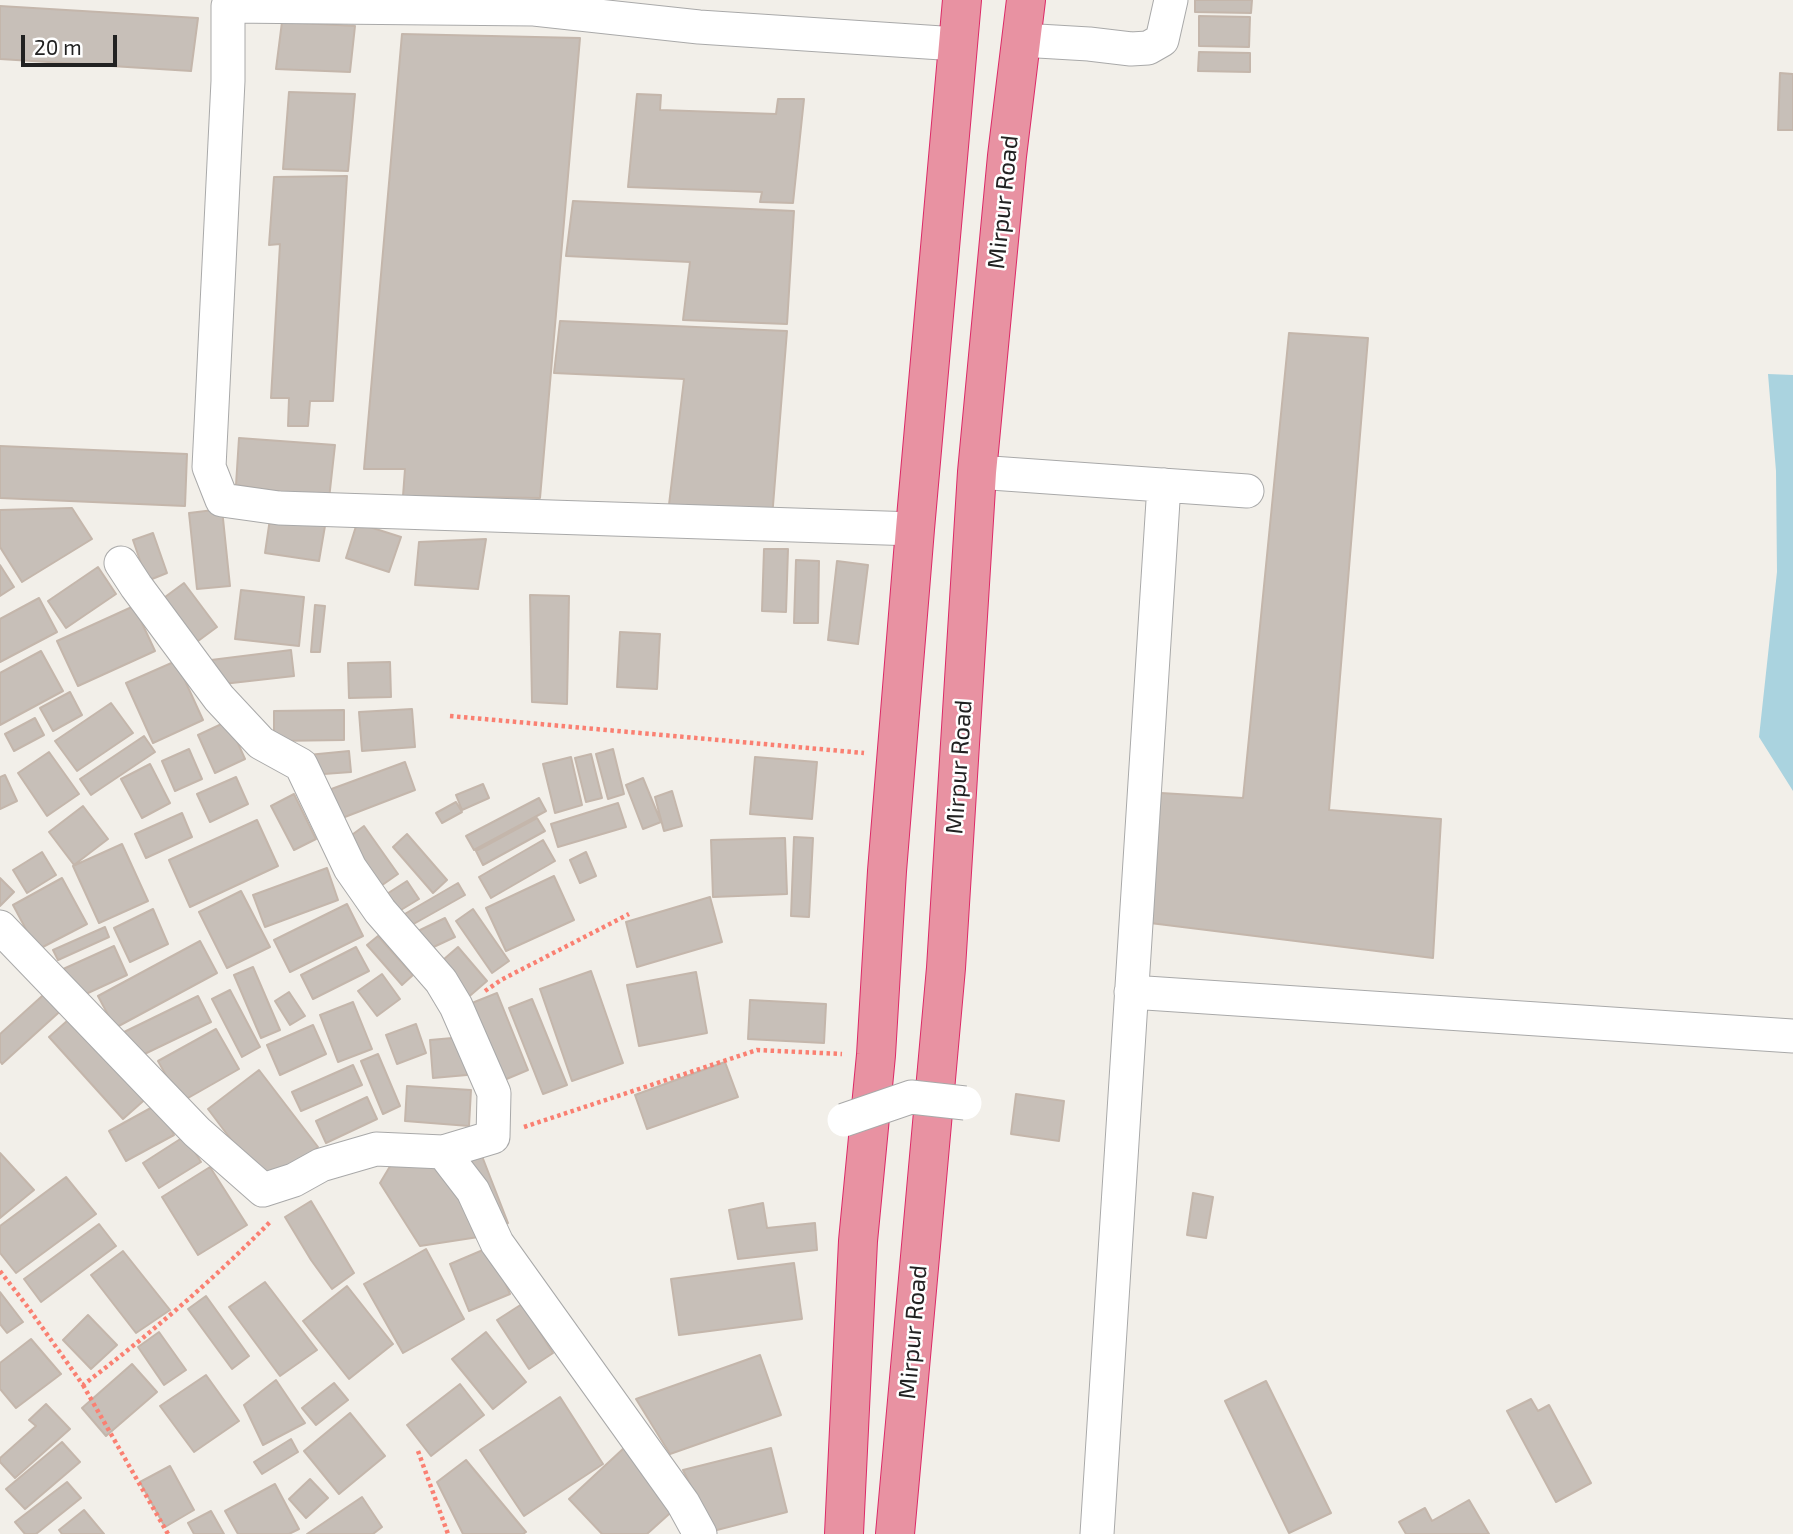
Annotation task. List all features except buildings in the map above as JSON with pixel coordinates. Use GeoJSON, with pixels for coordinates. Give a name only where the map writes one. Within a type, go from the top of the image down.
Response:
{"type":"FeatureCollection","features":[{"type":"Feature","properties":{"kind":"highway"},"geometry":{"type":"LineString","coordinates":[[844,1534],[858,1241],[876,1055],[887,871],[915,529],[962,0]]}},
{"type":"Feature","properties":{"kind":"highway","name":"Mirpur Road"},"geometry":{"type":"LineString","coordinates":[[895,1534],[946,968],[977,472],[1007,156],[1026,0]]}},
{"type":"Feature","properties":{"kind":"street"},"geometry":{"type":"LineString","coordinates":[[1021,40],[1147,48],[1162,40],[1171,0]]}},
{"type":"Feature","properties":{"kind":"street"},"geometry":{"type":"LineString","coordinates":[[915,529],[279,508],[222,500],[209,467],[228,94],[228,6],[545,4],[699,27],[957,44]]}},
{"type":"Feature","properties":{"kind":"street"},"geometry":{"type":"LineString","coordinates":[[977,472],[1247,491]]}},
{"type":"Feature","properties":{"kind":"street"},"geometry":{"type":"LineString","coordinates":[[1097,1534],[1164,485]]}},
{"type":"Feature","properties":{"kind":"street"},"geometry":{"type":"LineString","coordinates":[[0,927],[197,1132],[263,1190],[295,1180],[321,1165],[376,1149],[443,1152],[493,1137],[494,1093],[456,1006],[440,981],[380,911],[350,868],[301,765],[261,743],[219,698],[121,563]]}},
{"type":"Feature","properties":{"kind":"street"},"geometry":{"type":"LineString","coordinates":[[1131,992],[1793,1036]]}},
{"type":"Feature","properties":{"kind":"street"},"geometry":{"type":"LineString","coordinates":[[844,1120],[911,1097],[965,1103]]}},
{"type":"Feature","properties":{"kind":"street"},"geometry":{"type":"LineString","coordinates":[[443,1152],[473,1191],[497,1243],[683,1503],[701,1534]]}},
{"type":"Feature","properties":{"kind":"path"},"geometry":{"type":"LineString","coordinates":[[450,716],[896,756]]}},
{"type":"Feature","properties":{"kind":"path"},"geometry":{"type":"LineString","coordinates":[[456,1006],[501,979],[629,914]]}},
{"type":"Feature","properties":{"kind":"path"},"geometry":{"type":"LineString","coordinates":[[493,1137],[757,1050],[876,1055]]}},
{"type":"Feature","properties":{"kind":"path"},"geometry":{"type":"LineString","coordinates":[[83,1385],[137,1344],[273,1219]]}},
{"type":"Feature","properties":{"kind":"path"},"geometry":{"type":"LineString","coordinates":[[0,1271],[83,1385],[168,1534]]}},
{"type":"Feature","properties":{"kind":"path"},"geometry":{"type":"LineString","coordinates":[[418,1451],[448,1534]]}},
{"type":"Feature","properties":{"kind":"water"},"geometry":{"type":"Polygon","coordinates":[[[1768,374],[1793,375],[1793,791],[1759,737],[1777,572],[1776,471],[1768,374]]]}}]}
